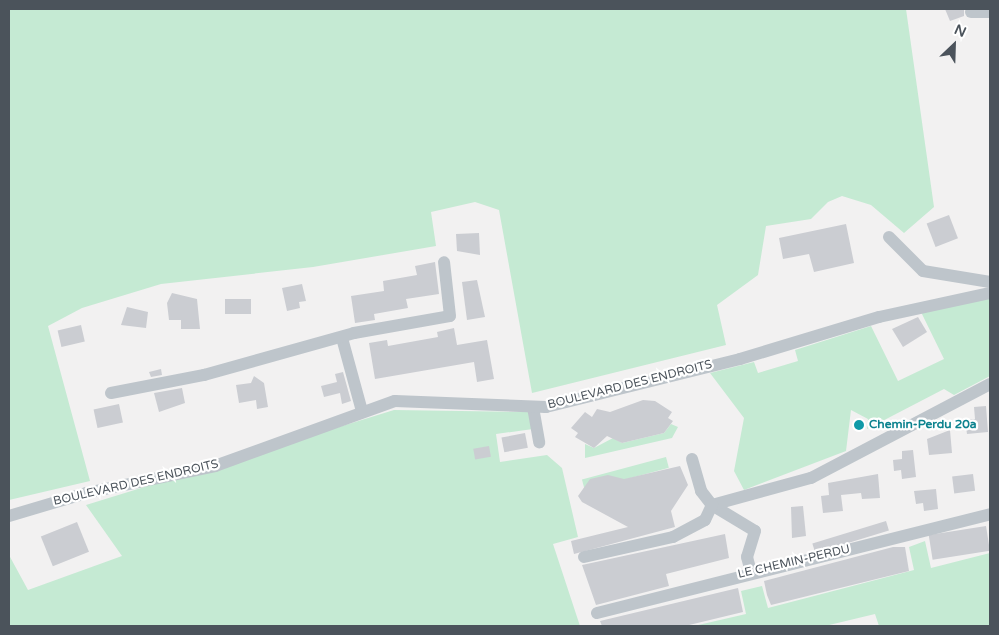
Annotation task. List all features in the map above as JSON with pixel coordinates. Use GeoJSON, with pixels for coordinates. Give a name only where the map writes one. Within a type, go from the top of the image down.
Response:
{"type":"FeatureCollection","features":[{"type":"Feature","properties":{"kind":"street"},"geometry":{"type":"LineString","coordinates":[[972,12],[990,12]]}},
{"type":"Feature","properties":{"kind":"street"},"geometry":{"type":"LineString","coordinates":[[889,237],[923,271],[990,282]]}},
{"type":"Feature","properties":{"kind":"street"},"geometry":{"type":"LineString","coordinates":[[111,393],[204,376],[342,338],[450,316],[444,262]]}},
{"type":"Feature","properties":{"kind":"street","name":"BOULEVARD DES ENDROITS"},"geometry":{"type":"LineString","coordinates":[[9,516],[86,493],[216,466],[362,411],[395,401],[533,407],[990,293]]}},
{"type":"Feature","properties":{"kind":"street"},"geometry":{"type":"LineString","coordinates":[[342,338],[362,411]]}},
{"type":"Feature","properties":{"kind":"street"},"geometry":{"type":"LineString","coordinates":[[584,557],[672,537],[705,520],[712,505],[810,478],[990,384]]}},
{"type":"Feature","properties":{"kind":"street"},"geometry":{"type":"LineString","coordinates":[[533,407],[539,442]]}},
{"type":"Feature","properties":{"kind":"street"},"geometry":{"type":"LineString","coordinates":[[692,459],[701,491],[712,505],[755,531],[747,557],[751,572]]}},
{"type":"Feature","properties":{"kind":"street","name":"LE CHEMIN-PERDU"},"geometry":{"type":"LineString","coordinates":[[597,613],[751,572],[990,514]]}},
{"type":"Feature","properties":{"kind":"green space"},"geometry":{"type":"Polygon","coordinates":[[[9,9],[906,9],[934,207],[904,233],[871,205],[842,196],[828,202],[811,219],[766,226],[758,275],[717,305],[726,345],[532,393],[499,210],[475,202],[431,212],[436,246],[313,267],[161,284],[82,308],[48,326],[90,481],[9,500],[9,9]]]}},
{"type":"Feature","properties":{"kind":"green space"},"geometry":{"type":"Polygon","coordinates":[[[990,298],[990,376],[954,395],[944,389],[867,429],[868,419],[851,410],[846,451],[744,490],[734,471],[744,418],[710,373],[754,362],[758,373],[798,361],[795,350],[871,326],[898,381],[944,359],[921,312],[990,298]]]}},
{"type":"Feature","properties":{"kind":"green space"},"geometry":{"type":"Polygon","coordinates":[[[394,410],[530,412],[533,429],[496,434],[500,462],[547,455],[562,468],[578,537],[553,544],[580,626],[9,626],[9,555],[28,590],[122,556],[86,505],[394,410]]]}},
{"type":"Feature","properties":{"kind":"green space"},"geometry":{"type":"Polygon","coordinates":[[[671,424],[678,427],[672,438],[585,458],[585,444],[594,448],[613,438],[622,443],[664,433],[671,424]]]}},
{"type":"Feature","properties":{"kind":"green space"},"geometry":{"type":"Polygon","coordinates":[[[666,457],[669,468],[585,490],[582,480],[666,457]]]}},
{"type":"Feature","properties":{"kind":"green space"},"geometry":{"type":"Polygon","coordinates":[[[925,541],[931,568],[990,553],[990,626],[879,626],[875,614],[825,626],[694,626],[746,614],[741,591],[762,586],[768,608],[914,570],[909,547],[925,541]]]}},
{"type":"Feature","properties":{"kind":"building"},"geometry":{"type":"Polygon","coordinates":[[[945,9],[964,9],[964,16],[950,21],[945,9]]]}},
{"type":"Feature","properties":{"kind":"building"},"geometry":{"type":"Polygon","coordinates":[[[949,215],[958,238],[936,247],[927,224],[949,215]]]}},
{"type":"Feature","properties":{"kind":"building"},"geometry":{"type":"Polygon","coordinates":[[[846,224],[854,263],[814,272],[809,254],[783,259],[779,238],[846,224]]]}},
{"type":"Feature","properties":{"kind":"building"},"geometry":{"type":"Polygon","coordinates":[[[479,233],[480,255],[457,251],[456,234],[479,233]]]}},
{"type":"Feature","properties":{"kind":"building"},"geometry":{"type":"Polygon","coordinates":[[[435,262],[439,294],[406,299],[408,308],[374,314],[375,320],[355,323],[351,296],[384,291],[383,281],[417,275],[415,266],[435,262]]]}},
{"type":"Feature","properties":{"kind":"building"},"geometry":{"type":"Polygon","coordinates":[[[477,280],[485,317],[467,320],[462,282],[477,280]]]}},
{"type":"Feature","properties":{"kind":"building"},"geometry":{"type":"Polygon","coordinates":[[[302,284],[306,301],[299,302],[300,308],[287,311],[282,288],[302,284]]]}},
{"type":"Feature","properties":{"kind":"building"},"geometry":{"type":"Polygon","coordinates":[[[172,293],[197,299],[200,329],[181,329],[181,320],[169,320],[167,303],[172,293]]]}},
{"type":"Feature","properties":{"kind":"building"},"geometry":{"type":"Polygon","coordinates":[[[225,299],[251,299],[251,314],[225,314],[225,299]]]}},
{"type":"Feature","properties":{"kind":"building"},"geometry":{"type":"Polygon","coordinates":[[[127,307],[148,312],[146,328],[121,325],[127,307]]]}},
{"type":"Feature","properties":{"kind":"building"},"geometry":{"type":"Polygon","coordinates":[[[918,317],[927,332],[903,347],[892,329],[918,317]]]}},
{"type":"Feature","properties":{"kind":"building"},"geometry":{"type":"Polygon","coordinates":[[[81,325],[85,342],[61,347],[58,330],[81,325]]]}},
{"type":"Feature","properties":{"kind":"building"},"geometry":{"type":"Polygon","coordinates":[[[454,328],[457,345],[487,340],[494,379],[477,382],[474,362],[375,379],[369,343],[387,340],[388,346],[438,337],[437,332],[454,328]]]}},
{"type":"Feature","properties":{"kind":"building"},"geometry":{"type":"Polygon","coordinates":[[[161,369],[162,375],[151,377],[149,372],[161,369]]]}},
{"type":"Feature","properties":{"kind":"building"},"geometry":{"type":"Polygon","coordinates":[[[343,372],[351,401],[342,404],[340,393],[324,397],[321,386],[337,382],[335,374],[343,372]]]}},
{"type":"Feature","properties":{"kind":"building"},"geometry":{"type":"Polygon","coordinates":[[[254,376],[264,383],[268,407],[257,409],[256,400],[239,403],[236,385],[251,383],[254,376]]]}},
{"type":"Feature","properties":{"kind":"building"},"geometry":{"type":"Polygon","coordinates":[[[182,388],[185,403],[159,412],[154,393],[182,388]]]}},
{"type":"Feature","properties":{"kind":"building"},"geometry":{"type":"Polygon","coordinates":[[[643,400],[655,401],[672,412],[668,418],[673,421],[664,433],[622,443],[607,436],[594,448],[575,437],[578,433],[571,428],[585,412],[592,417],[597,409],[610,412],[643,400]]]}},
{"type":"Feature","properties":{"kind":"building"},"geometry":{"type":"Polygon","coordinates":[[[119,404],[123,423],[98,428],[94,409],[119,404]]]}},
{"type":"Feature","properties":{"kind":"building"},"geometry":{"type":"Polygon","coordinates":[[[986,406],[988,432],[967,434],[965,420],[975,419],[974,407],[986,406]]]}},
{"type":"Feature","properties":{"kind":"building"},"geometry":{"type":"Polygon","coordinates":[[[950,430],[952,453],[929,455],[927,439],[950,430]]]}},
{"type":"Feature","properties":{"kind":"building"},"geometry":{"type":"Polygon","coordinates":[[[525,433],[528,448],[504,452],[501,438],[525,433]]]}},
{"type":"Feature","properties":{"kind":"building"},"geometry":{"type":"Polygon","coordinates":[[[489,446],[491,457],[475,460],[473,449],[489,446]]]}},
{"type":"Feature","properties":{"kind":"building"},"geometry":{"type":"Polygon","coordinates":[[[913,450],[916,477],[902,479],[901,470],[894,471],[893,460],[902,459],[902,451],[913,450]]]}},
{"type":"Feature","properties":{"kind":"building"},"geometry":{"type":"Polygon","coordinates":[[[680,466],[688,485],[671,511],[675,527],[574,554],[571,541],[628,527],[582,502],[578,496],[590,479],[608,475],[624,479],[680,466]]]}},
{"type":"Feature","properties":{"kind":"building"},"geometry":{"type":"Polygon","coordinates":[[[878,474],[880,498],[862,499],[861,493],[841,495],[843,511],[823,513],[821,496],[829,495],[828,483],[878,474]]]}},
{"type":"Feature","properties":{"kind":"building"},"geometry":{"type":"Polygon","coordinates":[[[973,474],[975,491],[954,493],[952,477],[973,474]]]}},
{"type":"Feature","properties":{"kind":"building"},"geometry":{"type":"Polygon","coordinates":[[[936,489],[938,509],[924,511],[923,503],[916,504],[914,491],[936,489]]]}},
{"type":"Feature","properties":{"kind":"building"},"geometry":{"type":"Polygon","coordinates":[[[803,506],[806,536],[792,538],[791,507],[803,506]]]}},
{"type":"Feature","properties":{"kind":"building"},"geometry":{"type":"Polygon","coordinates":[[[886,521],[889,531],[815,553],[812,544],[886,521]]]}},
{"type":"Feature","properties":{"kind":"building"},"geometry":{"type":"Polygon","coordinates":[[[77,522],[89,552],[53,566],[41,537],[77,522]]]}},
{"type":"Feature","properties":{"kind":"building"},"geometry":{"type":"Polygon","coordinates":[[[986,526],[990,551],[933,560],[929,535],[986,526]]]}},
{"type":"Feature","properties":{"kind":"building"},"geometry":{"type":"Polygon","coordinates":[[[725,534],[729,558],[666,574],[669,586],[596,605],[582,565],[725,534]]]}},
{"type":"Feature","properties":{"kind":"building"},"geometry":{"type":"Polygon","coordinates":[[[893,547],[905,547],[909,571],[771,605],[764,581],[893,547]]]}},
{"type":"Feature","properties":{"kind":"building"},"geometry":{"type":"Polygon","coordinates":[[[738,588],[743,612],[685,626],[602,626],[600,621],[738,588]]]}},
{"type":"Feature","properties":{"kind":"place","name":"Chemin-Perdu 20a"},"geometry":{"type":"Point","coordinates":[859,425]}}]}
